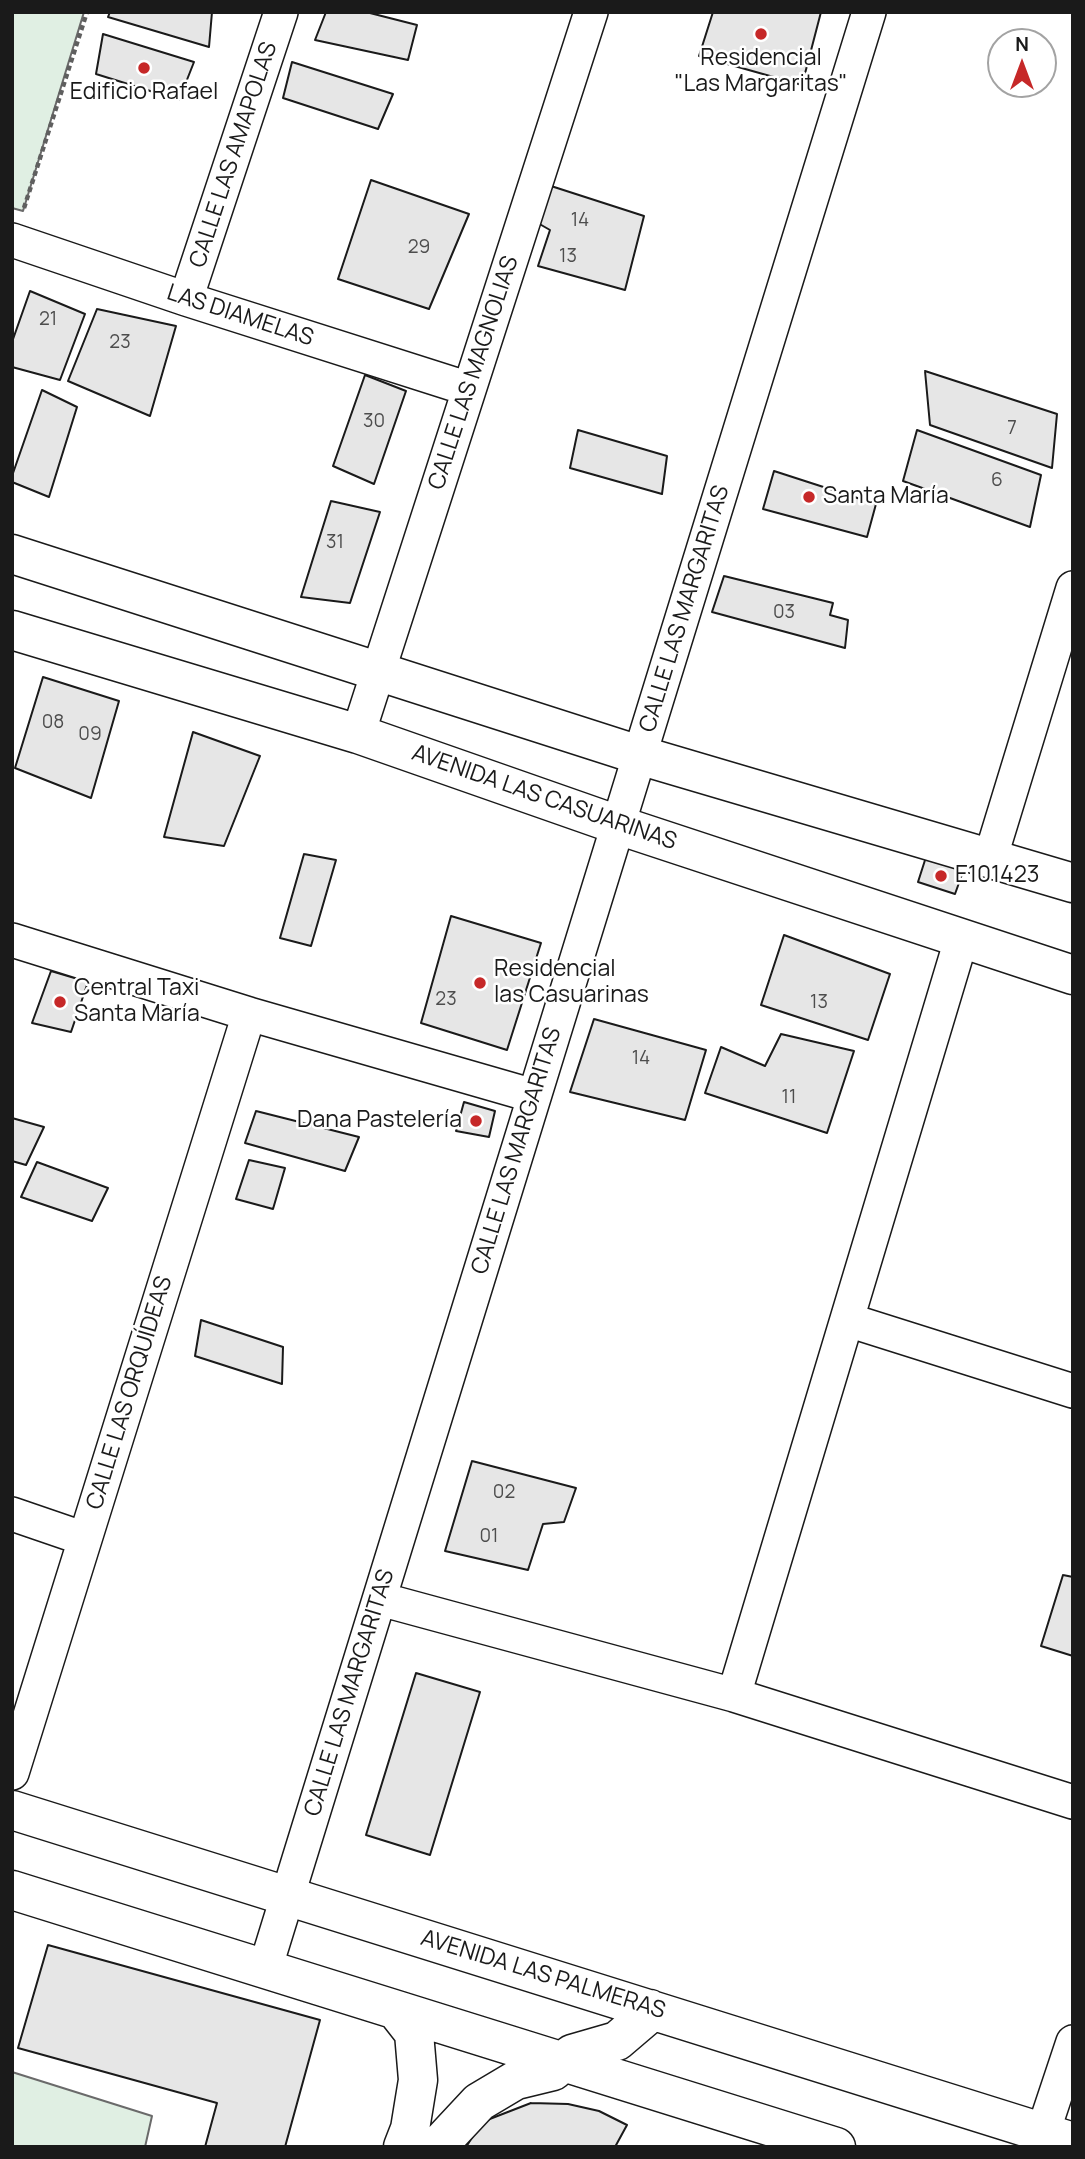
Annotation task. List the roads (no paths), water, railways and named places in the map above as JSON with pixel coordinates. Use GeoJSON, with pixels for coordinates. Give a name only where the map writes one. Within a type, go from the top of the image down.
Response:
{"type":"FeatureCollection","features":[{"type":"Feature","properties":{"kind":"street","name":"CALLE LAS AMAPOLAS"},"geometry":{"type":"LineString","coordinates":[[186,299],[281,12]]}},
{"type":"Feature","properties":{"kind":"street","name":"CALLE LAS MAGNOLIAS"},"geometry":{"type":"LineString","coordinates":[[358,734],[591,12]]}},
{"type":"Feature","properties":{"kind":"street","name":"CALLE LAS MARGARITAS"},"geometry":{"type":"LineString","coordinates":[[265,1969],[869,12]]}},
{"type":"Feature","properties":{"kind":"street","name":"LAS DIAMELAS"},"geometry":{"type":"LineString","coordinates":[[18,225],[186,299],[469,389]]}},
{"type":"Feature","properties":{"kind":"street"},"geometry":{"type":"LineString","coordinates":[[12,554],[639,755],[1073,883]]}},
{"type":"Feature","properties":{"kind":"street"},"geometry":{"type":"LineString","coordinates":[[990,859],[1073,588]]}},
{"type":"Feature","properties":{"kind":"street","name":"AVENIDA LAS CASUARINAS"},"geometry":{"type":"LineString","coordinates":[[12,630],[358,734],[618,825],[1073,975]]}},
{"type":"Feature","properties":{"kind":"street"},"geometry":{"type":"LineString","coordinates":[[12,940],[249,1014],[534,1096]]}},
{"type":"Feature","properties":{"kind":"street"},"geometry":{"type":"LineString","coordinates":[[734,1695],[961,940]]}},
{"type":"Feature","properties":{"kind":"street","name":"CALLE LAS ORQUÍDEAS"},"geometry":{"type":"LineString","coordinates":[[12,1773],[249,1014]]}},
{"type":"Feature","properties":{"kind":"street"},"geometry":{"type":"LineString","coordinates":[[848,1320],[1073,1391]]}},
{"type":"Feature","properties":{"kind":"street"},"geometry":{"type":"LineString","coordinates":[[12,1514],[85,1539]]}},
{"type":"Feature","properties":{"kind":"street"},"geometry":{"type":"LineString","coordinates":[[380,1598],[734,1695],[1073,1802]]}},
{"type":"Feature","properties":{"kind":"street","name":"AVENIDA LAS PALMERAS"},"geometry":{"type":"LineString","coordinates":[[12,1810],[650,2009],[1051,2140]]}},
{"type":"Feature","properties":{"kind":"street"},"geometry":{"type":"LineString","coordinates":[[12,1890],[836,2147]]}},
{"type":"Feature","properties":{"kind":"street"},"geometry":{"type":"LineString","coordinates":[[438,2147],[480,2102],[516,2080],[554,2071],[572,2054],[617,2040],[644,2018],[650,2009]]}},
{"type":"Feature","properties":{"kind":"street"},"geometry":{"type":"LineString","coordinates":[[397,2010],[414,2033],[418,2080],[410,2129],[403,2147]]}},
{"type":"Feature","properties":{"kind":"street"},"geometry":{"type":"LineString","coordinates":[[1051,2140],[1073,2042]]}},
{"type":"Feature","properties":{"kind":"place","name":"Residencial \"Las Margaritas\""},"geometry":{"type":"Point","coordinates":[761,34]}},
{"type":"Feature","properties":{"kind":"place","name":"Edificio Rafael"},"geometry":{"type":"Point","coordinates":[144,68]}},
{"type":"Feature","properties":{"kind":"place","name":"Santa María"},"geometry":{"type":"Point","coordinates":[809,497]}},
{"type":"Feature","properties":{"kind":"place","name":"E101423"},"geometry":{"type":"Point","coordinates":[941,876]}},
{"type":"Feature","properties":{"kind":"place","name":"Residencial las Casuarinas"},"geometry":{"type":"Point","coordinates":[480,983]}},
{"type":"Feature","properties":{"kind":"place","name":"Central Taxi Santa María"},"geometry":{"type":"Point","coordinates":[60,1002]}},
{"type":"Feature","properties":{"kind":"place","name":"Dana Pastelería"},"geometry":{"type":"Point","coordinates":[476,1121]}}]}
